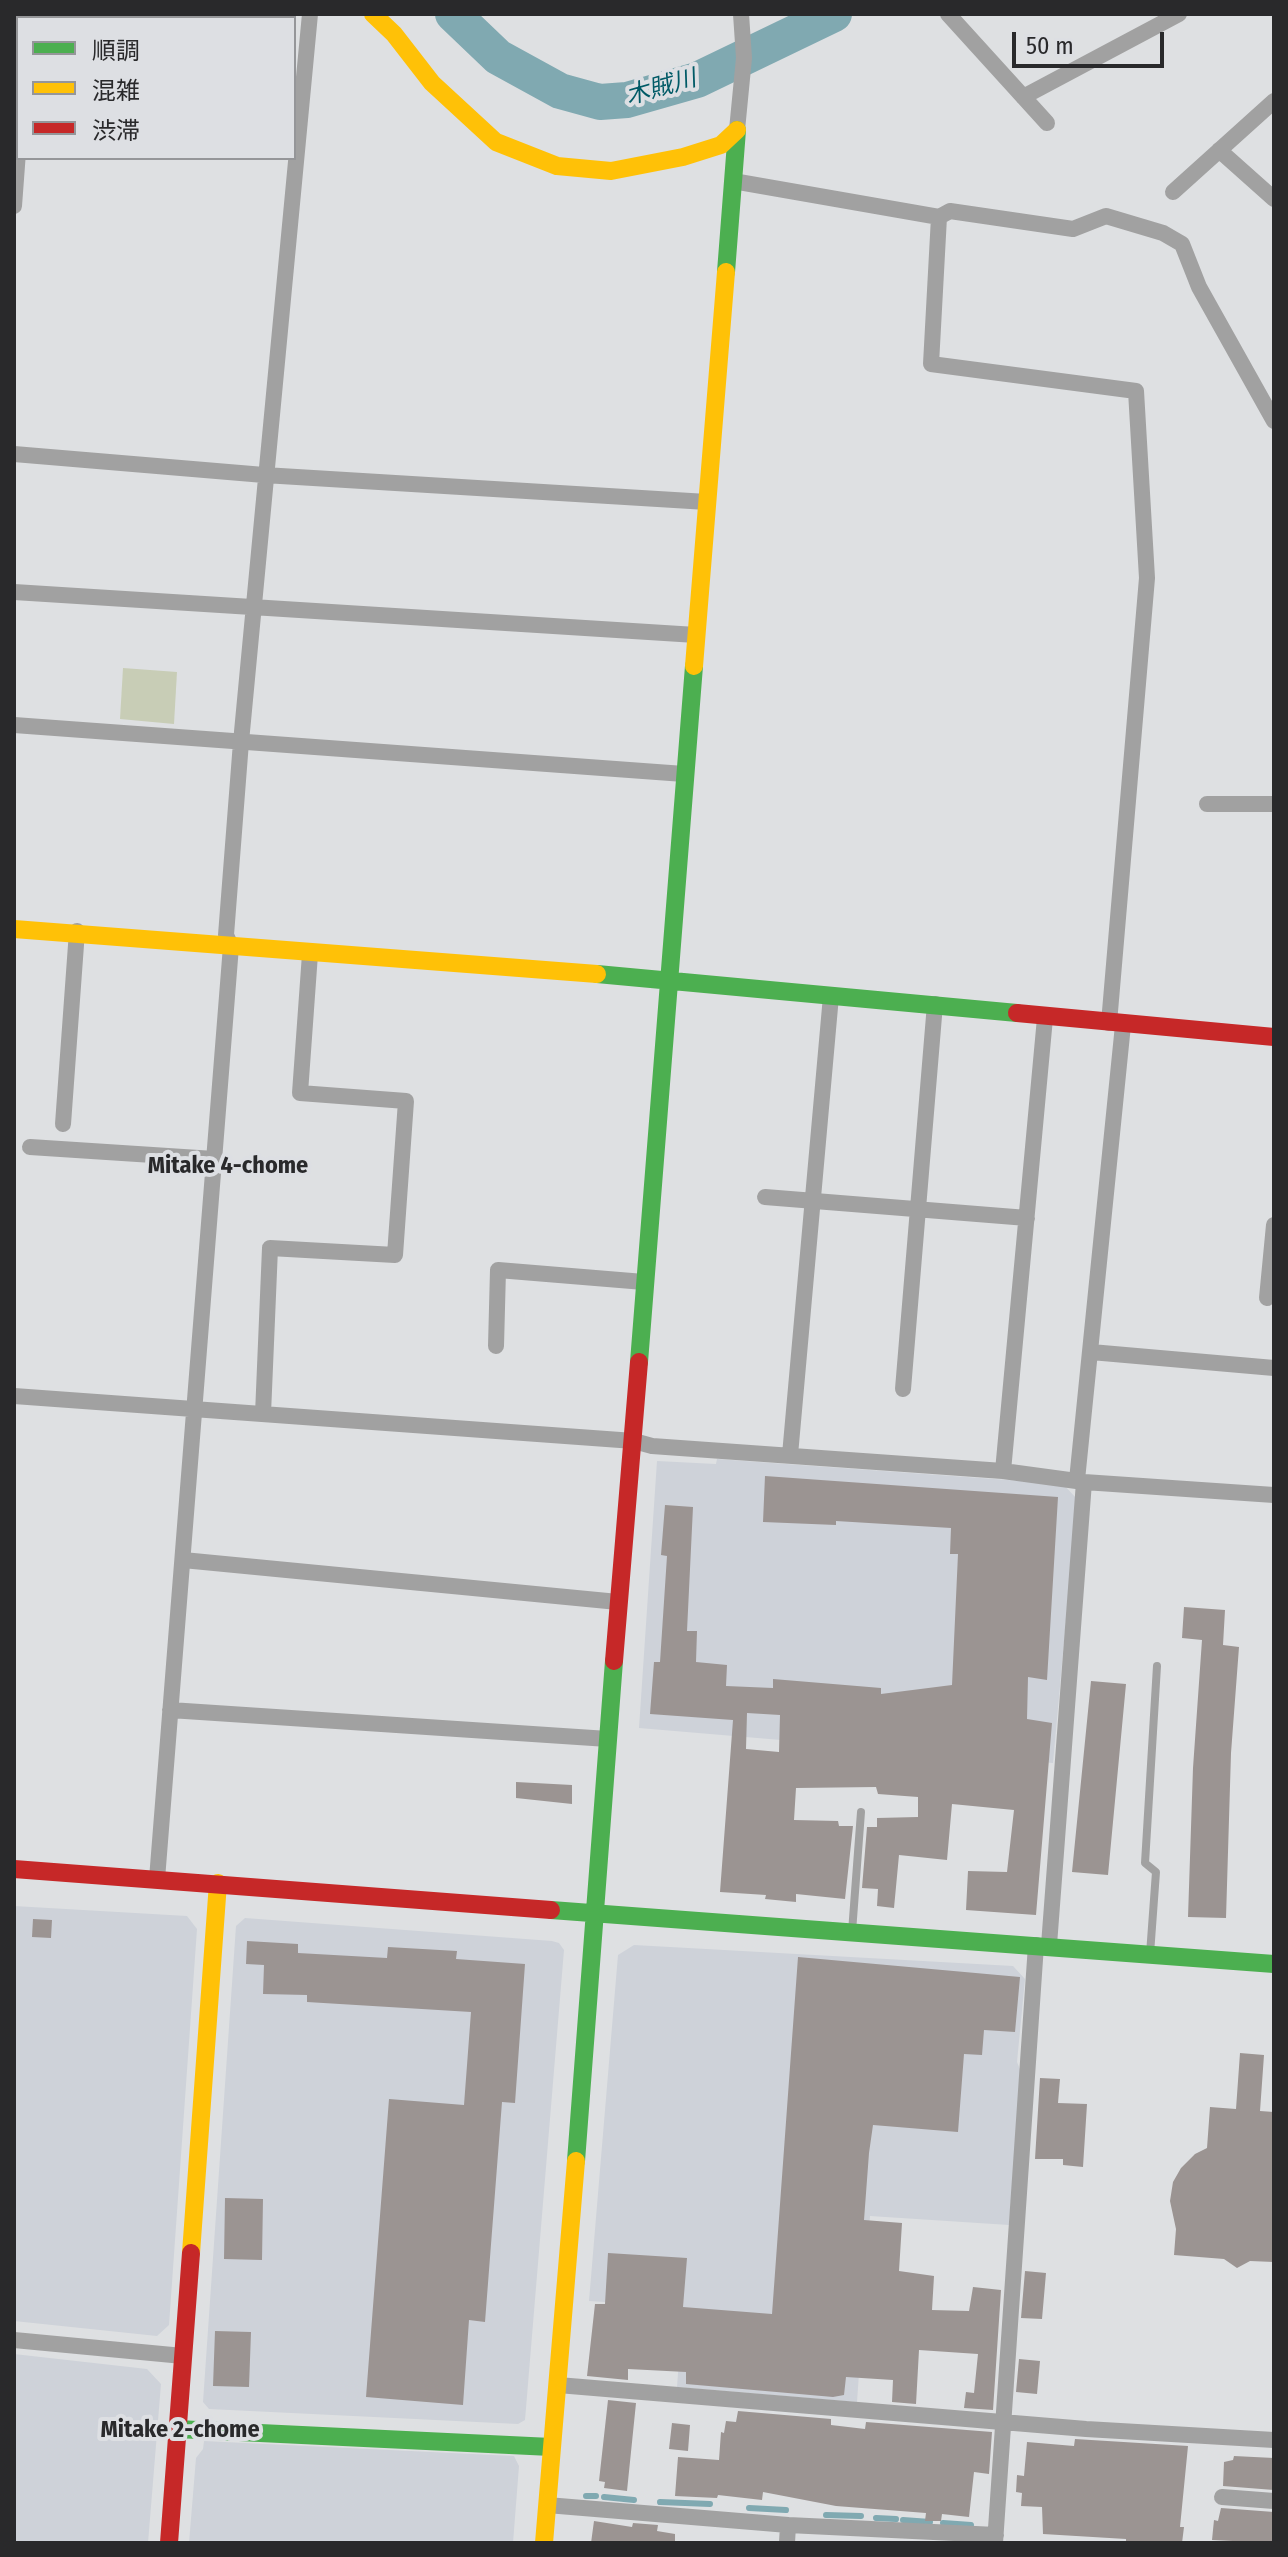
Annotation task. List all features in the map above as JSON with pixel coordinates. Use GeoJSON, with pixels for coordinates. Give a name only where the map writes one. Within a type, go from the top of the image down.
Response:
{"type":"FeatureCollection","features":[{"type":"Feature","properties":{"kind":"street"},"geometry":{"type":"LineString","coordinates":[[296,154],[310,14]]}},
{"type":"Feature","properties":{"kind":"street"},"geometry":{"type":"LineString","coordinates":[[373,14],[394,34],[432,83],[496,142],[557,166],[611,171],[669,160],[721,145],[737,130]]}},
{"type":"Feature","properties":{"kind":"street"},"geometry":{"type":"LineString","coordinates":[[544,2543],[597,1916],[618,1602],[634,1441],[684,774],[744,58],[741,14]]}},
{"type":"Feature","properties":{"kind":"street"},"geometry":{"type":"LineString","coordinates":[[948,14],[1047,123]]}},
{"type":"Feature","properties":{"kind":"street"},"geometry":{"type":"LineString","coordinates":[[1023,97],[1179,14]]}},
{"type":"Feature","properties":{"kind":"street"},"geometry":{"type":"LineString","coordinates":[[1173,192],[1274,101]]}},
{"type":"Feature","properties":{"kind":"street"},"geometry":{"type":"LineString","coordinates":[[1219,150],[1274,199]]}},
{"type":"Feature","properties":{"kind":"street"},"geometry":{"type":"LineString","coordinates":[[14,206],[17,160]]}},
{"type":"Feature","properties":{"kind":"street"},"geometry":{"type":"LineString","coordinates":[[157,1879],[231,946],[226,935],[241,742],[295,160]]}},
{"type":"Feature","properties":{"kind":"street"},"geometry":{"type":"LineString","coordinates":[[733,181],[939,217],[950,211],[1073,229],[1106,216],[1163,233],[1182,244],[1199,287],[1274,421]]}},
{"type":"Feature","properties":{"kind":"street"},"geometry":{"type":"LineString","coordinates":[[547,2505],[995,2539],[1091,1352],[1147,578],[1136,391],[931,364],[939,217]]}},
{"type":"Feature","properties":{"kind":"street"},"geometry":{"type":"LineString","coordinates":[[14,454],[264,475],[707,502]]}},
{"type":"Feature","properties":{"kind":"street"},"geometry":{"type":"LineString","coordinates":[[14,592],[696,635]]}},
{"type":"Feature","properties":{"kind":"street"},"geometry":{"type":"LineString","coordinates":[[14,725],[684,774]]}},
{"type":"Feature","properties":{"kind":"street"},"geometry":{"type":"LineString","coordinates":[[1207,804],[1274,804]]}},
{"type":"Feature","properties":{"kind":"street"},"geometry":{"type":"LineString","coordinates":[[14,929],[77,931],[310,954],[668,980],[935,1004],[1045,1018],[1274,1037]]}},
{"type":"Feature","properties":{"kind":"street"},"geometry":{"type":"LineString","coordinates":[[63,1124],[77,931]]}},
{"type":"Feature","properties":{"kind":"street"},"geometry":{"type":"LineString","coordinates":[[263,1414],[270,1248],[395,1255],[406,1101],[300,1093],[310,954]]}},
{"type":"Feature","properties":{"kind":"street"},"geometry":{"type":"LineString","coordinates":[[790,1455],[831,996]]}},
{"type":"Feature","properties":{"kind":"street"},"geometry":{"type":"LineString","coordinates":[[903,1389],[935,1004]]}},
{"type":"Feature","properties":{"kind":"street"},"geometry":{"type":"LineString","coordinates":[[1003,1471],[1045,1018]]}},
{"type":"Feature","properties":{"kind":"street"},"geometry":{"type":"LineString","coordinates":[[30,1147],[214,1159]]}},
{"type":"Feature","properties":{"kind":"street"},"geometry":{"type":"LineString","coordinates":[[765,1197],[814,1198],[1027,1218]]}},
{"type":"Feature","properties":{"kind":"street"},"geometry":{"type":"LineString","coordinates":[[1267,1298],[1274,1225]]}},
{"type":"Feature","properties":{"kind":"street"},"geometry":{"type":"LineString","coordinates":[[496,1346],[498,1270],[644,1282]]}},
{"type":"Feature","properties":{"kind":"street"},"geometry":{"type":"LineString","coordinates":[[1091,1352],[1274,1368]]}},
{"type":"Feature","properties":{"kind":"street"},"geometry":{"type":"LineString","coordinates":[[14,1396],[634,1441],[652,1446],[1003,1471],[1080,1481],[1274,1495]]}},
{"type":"Feature","properties":{"kind":"street"},"geometry":{"type":"LineString","coordinates":[[183,1560],[618,1602]]}},
{"type":"Feature","properties":{"kind":"street"},"geometry":{"type":"LineString","coordinates":[[170,1710],[608,1739]]}},
{"type":"Feature","properties":{"kind":"street"},"geometry":{"type":"LineString","coordinates":[[14,1869],[218,1883],[597,1916],[1042,1945],[1274,1964]]}},
{"type":"Feature","properties":{"kind":"street"},"geometry":{"type":"LineString","coordinates":[[169,2543],[218,1883]]}},
{"type":"Feature","properties":{"kind":"street"},"geometry":{"type":"LineString","coordinates":[[14,2340],[183,2356]]}},
{"type":"Feature","properties":{"kind":"street"},"geometry":{"type":"LineString","coordinates":[[558,2385],[1004,2422],[1274,2440]]}},
{"type":"Feature","properties":{"kind":"street"},"geometry":{"type":"LineString","coordinates":[[177,2429],[551,2447]]}},
{"type":"Feature","properties":{"kind":"street"},"geometry":{"type":"LineString","coordinates":[[1222,2497],[1274,2501]]}},
{"type":"Feature","properties":{"kind":"street"},"geometry":{"type":"LineString","coordinates":[[787,2543],[788,2525]]}},
{"type":"Feature","properties":{"kind":"lane"},"geometry":{"type":"LineString","coordinates":[[1150,1955],[1156,1872],[1145,1863],[1157,1666]]}},
{"type":"Feature","properties":{"kind":"lane"},"geometry":{"type":"LineString","coordinates":[[851,1933],[861,1812]]}},
{"type":"Feature","properties":{"kind":"shaded area"},"geometry":{"type":"Polygon","coordinates":[[[717,1459],[1063,1484],[1077,1499],[1053,1763],[639,1728],[657,1461],[716,1464],[717,1459]]]}},
{"type":"Feature","properties":{"kind":"shaded area"},"geometry":{"type":"Polygon","coordinates":[[[14,1906],[187,1916],[197,1929],[169,2325],[157,2336],[14,2321],[14,1906]]]}},
{"type":"Feature","properties":{"kind":"shaded area"},"geometry":{"type":"Polygon","coordinates":[[[245,1918],[552,1941],[559,1943],[564,1950],[525,2420],[518,2424],[209,2409],[203,2402],[236,1926],[245,1918]]]}},
{"type":"Feature","properties":{"kind":"shaded area"},"geometry":{"type":"Polygon","coordinates":[[[634,1945],[1013,1966],[1025,1979],[1017,2062],[1021,2072],[1009,2225],[870,2216],[857,2402],[677,2387],[683,2307],[589,2301],[618,1955],[634,1945]]]}},
{"type":"Feature","properties":{"kind":"shaded area"},"geometry":{"type":"Polygon","coordinates":[[[14,2354],[147,2369],[161,2384],[148,2543],[14,2543],[14,2354]]]}},
{"type":"Feature","properties":{"kind":"shaded area"},"geometry":{"type":"Polygon","coordinates":[[[204,2441],[514,2456],[519,2466],[513,2543],[189,2543],[196,2458],[203,2449],[204,2441]]]}},
{"type":"Feature","properties":{"kind":"green space"},"geometry":{"type":"Polygon","coordinates":[[[123,668],[177,672],[174,724],[120,719],[123,668]]]}},
{"type":"Feature","properties":{"kind":"building"},"geometry":{"type":"Polygon","coordinates":[[[765,1476],[1058,1497],[1047,1680],[1028,1677],[1027,1719],[1052,1723],[1036,1915],[966,1910],[968,1871],[1007,1872],[1014,1810],[952,1804],[947,1860],[899,1855],[894,1908],[877,1906],[878,1889],[862,1888],[867,1827],[877,1827],[877,1818],[918,1817],[918,1797],[878,1794],[876,1787],[796,1788],[794,1820],[838,1821],[839,1826],[853,1826],[845,1899],[796,1894],[796,1902],[765,1899],[766,1895],[720,1892],[733,1720],[650,1714],[654,1662],[660,1662],[667,1556],[661,1555],[665,1505],[693,1507],[687,1631],[697,1631],[696,1662],[727,1665],[726,1686],[773,1688],[773,1679],[881,1688],[881,1694],[952,1685],[958,1554],[950,1554],[951,1528],[836,1521],[836,1525],[763,1522],[765,1476]],[[747,1713],[746,1749],[779,1752],[780,1715],[747,1713]]]}},
{"type":"Feature","properties":{"kind":"building"},"geometry":{"type":"Polygon","coordinates":[[[1184,1607],[1225,1610],[1223,1645],[1239,1647],[1231,1753],[1226,1918],[1188,1917],[1193,1768],[1202,1640],[1182,1638],[1184,1607]]]}},
{"type":"Feature","properties":{"kind":"building"},"geometry":{"type":"Polygon","coordinates":[[[1091,1681],[1126,1684],[1108,1875],[1072,1872],[1091,1681]]]}},
{"type":"Feature","properties":{"kind":"building"},"geometry":{"type":"Polygon","coordinates":[[[516,1782],[572,1785],[572,1804],[516,1798],[516,1782]]]}},
{"type":"Feature","properties":{"kind":"building"},"geometry":{"type":"Polygon","coordinates":[[[33,1919],[52,1920],[51,1938],[32,1937],[33,1919]]]}},
{"type":"Feature","properties":{"kind":"building"},"geometry":{"type":"Polygon","coordinates":[[[247,1941],[298,1944],[298,1953],[387,1958],[388,1947],[457,1951],[456,1959],[525,1964],[515,2103],[502,2102],[485,2322],[469,2320],[463,2405],[366,2397],[389,2099],[464,2105],[471,2012],[307,2002],[307,1995],[263,1994],[264,1965],[246,1964],[247,1941]]]}},
{"type":"Feature","properties":{"kind":"building"},"geometry":{"type":"Polygon","coordinates":[[[798,1957],[1020,1977],[1015,2032],[984,2030],[982,2055],[964,2054],[958,2132],[873,2125],[864,2220],[902,2223],[899,2271],[934,2276],[932,2310],[969,2311],[973,2287],[1001,2290],[993,2410],[964,2408],[966,2392],[974,2393],[978,2354],[919,2350],[916,2404],[892,2402],[893,2380],[846,2377],[844,2395],[833,2397],[686,2384],[686,2372],[628,2369],[628,2380],[587,2376],[595,2304],[605,2304],[608,2253],[687,2258],[683,2307],[772,2314],[798,1957]]]}},
{"type":"Feature","properties":{"kind":"building"},"geometry":{"type":"Polygon","coordinates":[[[1240,2053],[1264,2055],[1260,2111],[1274,2112],[1274,2262],[1250,2261],[1237,2268],[1224,2259],[1174,2255],[1176,2229],[1170,2201],[1173,2182],[1181,2168],[1195,2154],[1207,2148],[1210,2107],[1236,2109],[1240,2053]]]}},
{"type":"Feature","properties":{"kind":"building"},"geometry":{"type":"Polygon","coordinates":[[[1040,2078],[1060,2079],[1058,2103],[1087,2104],[1083,2167],[1063,2165],[1063,2159],[1035,2159],[1040,2078]]]}},
{"type":"Feature","properties":{"kind":"building"},"geometry":{"type":"Polygon","coordinates":[[[225,2198],[263,2199],[262,2260],[224,2259],[225,2198]]]}},
{"type":"Feature","properties":{"kind":"building"},"geometry":{"type":"Polygon","coordinates":[[[1025,2271],[1046,2273],[1042,2319],[1021,2318],[1025,2271]]]}},
{"type":"Feature","properties":{"kind":"building"},"geometry":{"type":"Polygon","coordinates":[[[215,2331],[251,2332],[249,2387],[213,2386],[215,2331]]]}},
{"type":"Feature","properties":{"kind":"building"},"geometry":{"type":"Polygon","coordinates":[[[1019,2359],[1040,2361],[1037,2394],[1016,2392],[1019,2359]]]}},
{"type":"Feature","properties":{"kind":"building"},"geometry":{"type":"Polygon","coordinates":[[[608,2400],[636,2403],[627,2491],[604,2488],[605,2482],[599,2481],[608,2400]]]}},
{"type":"Feature","properties":{"kind":"building"},"geometry":{"type":"Polygon","coordinates":[[[738,2411],[831,2419],[831,2425],[865,2429],[866,2422],[992,2432],[989,2474],[974,2472],[969,2517],[942,2514],[941,2521],[925,2521],[926,2513],[836,2506],[763,2492],[762,2500],[718,2495],[717,2498],[675,2496],[678,2457],[719,2460],[721,2432],[724,2433],[726,2421],[736,2422],[738,2411]]]}},
{"type":"Feature","properties":{"kind":"building"},"geometry":{"type":"Polygon","coordinates":[[[672,2423],[690,2425],[688,2451],[669,2449],[672,2423]]]}},
{"type":"Feature","properties":{"kind":"building"},"geometry":{"type":"Polygon","coordinates":[[[1075,2439],[1188,2446],[1180,2527],[1184,2527],[1182,2543],[1126,2543],[1126,2539],[1043,2534],[1042,2507],[1021,2506],[1022,2493],[1016,2492],[1017,2475],[1024,2476],[1027,2442],[1074,2446],[1075,2439]]]}},
{"type":"Feature","properties":{"kind":"building"},"geometry":{"type":"Polygon","coordinates":[[[1234,2456],[1274,2458],[1274,2490],[1223,2486],[1224,2462],[1233,2460],[1234,2456]]]}},
{"type":"Feature","properties":{"kind":"building"},"geometry":{"type":"Polygon","coordinates":[[[1221,2508],[1274,2512],[1274,2543],[1212,2540],[1214,2520],[1218,2521],[1221,2508]]]}},
{"type":"Feature","properties":{"kind":"building"},"geometry":{"type":"Polygon","coordinates":[[[594,2521],[632,2527],[633,2523],[658,2525],[657,2531],[675,2534],[675,2543],[591,2543],[594,2521]]]}},
{"type":"Feature","properties":{"kind":"waterway","name":"木賊川"},"geometry":{"type":"LineString","coordinates":[[453,14],[498,57],[560,91],[600,102],[627,100],[697,80],[834,14]]}},
{"type":"Feature","properties":{"kind":"waterway"},"geometry":{"type":"LineString","coordinates":[[586,2496],[596,2496]]}},
{"type":"Feature","properties":{"kind":"waterway"},"geometry":{"type":"LineString","coordinates":[[604,2497],[634,2500]]}},
{"type":"Feature","properties":{"kind":"waterway"},"geometry":{"type":"LineString","coordinates":[[660,2502],[710,2504]]}},
{"type":"Feature","properties":{"kind":"waterway"},"geometry":{"type":"LineString","coordinates":[[749,2508],[786,2510]]}},
{"type":"Feature","properties":{"kind":"waterway"},"geometry":{"type":"LineString","coordinates":[[826,2515],[861,2516]]}},
{"type":"Feature","properties":{"kind":"waterway"},"geometry":{"type":"LineString","coordinates":[[876,2518],[896,2519]]}},
{"type":"Feature","properties":{"kind":"waterway"},"geometry":{"type":"LineString","coordinates":[[903,2520],[930,2522]]}},
{"type":"Feature","properties":{"kind":"waterway"},"geometry":{"type":"LineString","coordinates":[[943,2523],[971,2525]]}},
{"type":"Feature","properties":{"kind":"traffic: fast"},"geometry":{"type":"LineString","coordinates":[[726,272],[737,130]]}},
{"type":"Feature","properties":{"kind":"traffic: fast"},"geometry":{"type":"LineString","coordinates":[[639,1362],[694,666]]}},
{"type":"Feature","properties":{"kind":"traffic: fast"},"geometry":{"type":"LineString","coordinates":[[597,974],[1017,1013]]}},
{"type":"Feature","properties":{"kind":"traffic: fast"},"geometry":{"type":"LineString","coordinates":[[576,2161],[614,1661]]}},
{"type":"Feature","properties":{"kind":"traffic: fast"},"geometry":{"type":"LineString","coordinates":[[551,1910],[1274,1964]]}},
{"type":"Feature","properties":{"kind":"traffic: fast"},"geometry":{"type":"LineString","coordinates":[[177,2429],[551,2447]]}},
{"type":"Feature","properties":{"kind":"traffic: slow"},"geometry":{"type":"LineString","coordinates":[[373,14],[394,34],[432,83],[496,142],[557,166],[611,171],[683,157],[721,145],[737,130]]}},
{"type":"Feature","properties":{"kind":"traffic: slow"},"geometry":{"type":"LineString","coordinates":[[694,666],[726,272]]}},
{"type":"Feature","properties":{"kind":"traffic: slow"},"geometry":{"type":"LineString","coordinates":[[14,929],[597,974]]}},
{"type":"Feature","properties":{"kind":"traffic: slow"},"geometry":{"type":"LineString","coordinates":[[191,2253],[218,1883]]}},
{"type":"Feature","properties":{"kind":"traffic: slow"},"geometry":{"type":"LineString","coordinates":[[544,2543],[576,2161]]}},
{"type":"Feature","properties":{"kind":"traffic: jam"},"geometry":{"type":"LineString","coordinates":[[1017,1013],[1274,1037]]}},
{"type":"Feature","properties":{"kind":"traffic: jam"},"geometry":{"type":"LineString","coordinates":[[614,1661],[639,1362]]}},
{"type":"Feature","properties":{"kind":"traffic: jam"},"geometry":{"type":"LineString","coordinates":[[14,1869],[551,1910]]}},
{"type":"Feature","properties":{"kind":"traffic: jam"},"geometry":{"type":"LineString","coordinates":[[169,2543],[191,2253]]}},
{"type":"Feature","properties":{"kind":"district","name":"Mitake 4-chome"},"geometry":{"type":"Point","coordinates":[228,1166]}},
{"type":"Feature","properties":{"kind":"district","name":"Mitake 2-chome"},"geometry":{"type":"Point","coordinates":[180,2430]}}]}
